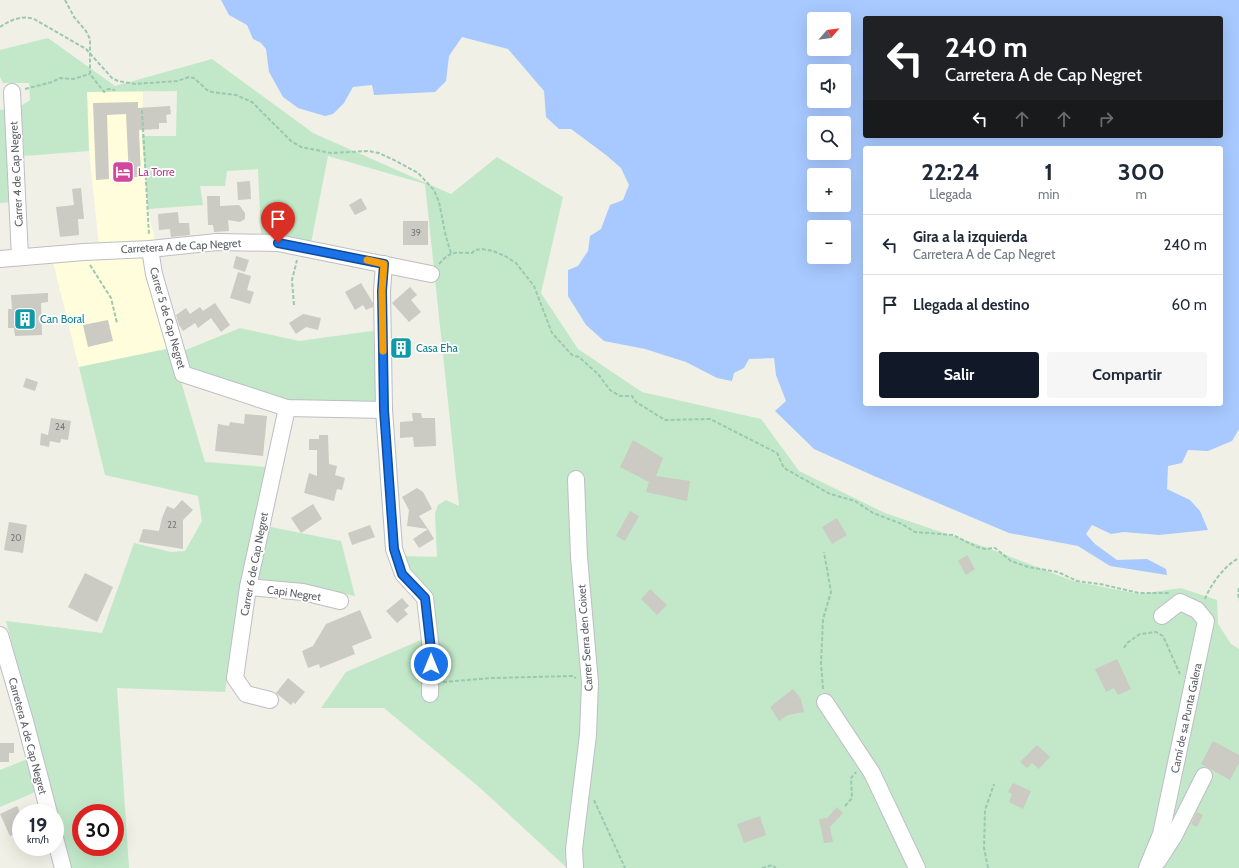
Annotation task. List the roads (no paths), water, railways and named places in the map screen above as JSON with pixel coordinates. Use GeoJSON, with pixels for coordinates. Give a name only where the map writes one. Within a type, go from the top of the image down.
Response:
{"type":"FeatureCollection","features":[{"type":"Feature","properties":{"kind":"street","name":"Carrer 4 de Cap Negret"},"geometry":{"type":"LineString","coordinates":[[12,92],[20,257]]}},
{"type":"Feature","properties":{"kind":"street","name":"Carretera A de Cap Negret"},"geometry":{"type":"LineString","coordinates":[[0,259],[216,242],[278,243],[431,274]]}},
{"type":"Feature","properties":{"kind":"street","name":"Carrer 5 de Cap Negret"},"geometry":{"type":"LineString","coordinates":[[150,248],[154,274],[183,374],[287,408],[384,410]]}},
{"type":"Feature","properties":{"kind":"street"},"geometry":{"type":"LineString","coordinates":[[384,264],[382,291],[384,410],[394,549],[402,574],[425,598],[431,650],[430,694]]}},
{"type":"Feature","properties":{"kind":"street","name":"Carrer 6 de Cap Negret"},"geometry":{"type":"LineString","coordinates":[[270,700],[246,694],[235,678],[248,587],[287,408]]}},
{"type":"Feature","properties":{"kind":"street","name":"Carrer Serra den Coixet"},"geometry":{"type":"LineString","coordinates":[[575,868],[574,849],[588,735],[590,683],[579,557],[576,479]]}},
{"type":"Feature","properties":{"kind":"street","name":"Capi Negret"},"geometry":{"type":"LineString","coordinates":[[248,587],[303,592],[340,600]]}},
{"type":"Feature","properties":{"kind":"street","name":"Camí de sa Punta Galera"},"geometry":{"type":"LineString","coordinates":[[1147,868],[1161,834],[1206,621],[1197,610],[1180,602],[1162,616]]}},
{"type":"Feature","properties":{"kind":"street","name":"Carretera A de Cap Negret"},"geometry":{"type":"LineString","coordinates":[[0,635],[25,721],[47,804]]}},
{"type":"Feature","properties":{"kind":"street"},"geometry":{"type":"LineString","coordinates":[[825,702],[872,773],[917,868]]}},
{"type":"Feature","properties":{"kind":"street"},"geometry":{"type":"LineString","coordinates":[[1154,868],[1174,836],[1204,776]]}},
{"type":"Feature","properties":{"kind":"street"},"geometry":{"type":"LineString","coordinates":[[60,856],[63,868]]}},
{"type":"Feature","properties":{"kind":"water"},"geometry":{"type":"Polygon","coordinates":[[[221,0],[1239,0],[1239,429],[1232,441],[1208,451],[1188,450],[1182,463],[1168,466],[1167,489],[1190,500],[1200,511],[1208,530],[1159,535],[1124,532],[1111,534],[1092,525],[1086,534],[1095,544],[1117,560],[1147,559],[1166,569],[1167,575],[1110,566],[1078,546],[1009,533],[814,449],[775,411],[786,401],[776,375],[774,358],[749,359],[744,368],[734,373],[732,381],[717,378],[686,362],[645,349],[604,341],[586,325],[568,296],[568,270],[578,266],[588,251],[590,236],[601,229],[610,205],[623,200],[629,185],[621,168],[606,155],[571,129],[559,129],[546,117],[544,91],[508,49],[462,37],[449,56],[446,81],[435,92],[374,95],[372,85],[353,87],[344,103],[333,114],[325,116],[298,108],[283,97],[269,72],[266,49],[261,43],[253,39],[247,25],[229,15],[221,0]]]}},
{"type":"Feature","properties":{"kind":"place","name":"La Torre"},"geometry":{"type":"Point","coordinates":[123,172]}},
{"type":"Feature","properties":{"kind":"place","name":"Can Boral"},"geometry":{"type":"Point","coordinates":[25,319]}},
{"type":"Feature","properties":{"kind":"place","name":"Casa Eha"},"geometry":{"type":"Point","coordinates":[401,348]}}]}
